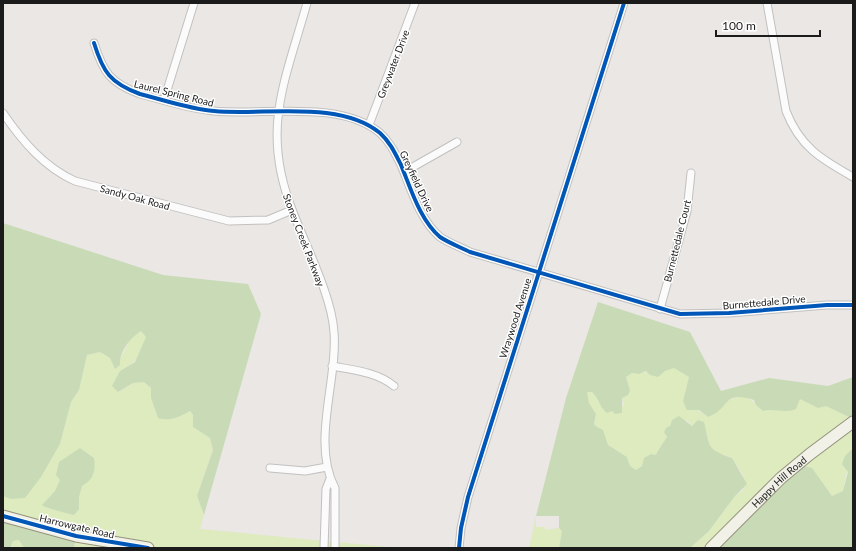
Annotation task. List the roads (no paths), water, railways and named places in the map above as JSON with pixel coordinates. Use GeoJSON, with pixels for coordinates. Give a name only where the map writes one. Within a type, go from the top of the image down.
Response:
{"type":"FeatureCollection","features":[{"type":"Feature","properties":{"kind":"street"},"geometry":{"type":"LineString","coordinates":[[164,100],[194,3]]}},
{"type":"Feature","properties":{"kind":"street","name":"Stoney Creek Parkway"},"geometry":{"type":"LineString","coordinates":[[307,3],[280,94],[278,112],[278,155],[281,175],[292,210],[328,303],[334,331],[327,413],[327,467],[330,479],[335,488],[335,548]]}},
{"type":"Feature","properties":{"kind":"street","name":"Greywater Drive"},"geometry":{"type":"LineString","coordinates":[[369,126],[415,3]]}},
{"type":"Feature","properties":{"kind":"street","name":"Wraywood Avenue"},"geometry":{"type":"LineString","coordinates":[[459,548],[461,528],[468,497],[624,3]]}},
{"type":"Feature","properties":{"kind":"street"},"geometry":{"type":"LineString","coordinates":[[767,3],[786,111],[790,122],[812,152],[853,178]]}},
{"type":"Feature","properties":{"kind":"street","name":"Laurel Spring Road"},"geometry":{"type":"LineString","coordinates":[[94,43],[102,67],[112,79],[128,90],[214,111],[278,112]]}},
{"type":"Feature","properties":{"kind":"street","name":"Greyfield Drive"},"geometry":{"type":"LineString","coordinates":[[278,112],[334,114],[347,117],[369,126],[388,141],[424,216],[440,236],[470,252],[538,272]]}},
{"type":"Feature","properties":{"kind":"street","name":"Sandy Oak Road"},"geometry":{"type":"LineString","coordinates":[[4,117],[26,143],[48,165],[75,181],[229,221],[268,220],[292,210]]}},
{"type":"Feature","properties":{"kind":"street"},"geometry":{"type":"LineString","coordinates":[[404,172],[456,142]]}},
{"type":"Feature","properties":{"kind":"street","name":"Burnettedale Court"},"geometry":{"type":"LineString","coordinates":[[660,309],[685,218],[690,173]]}},
{"type":"Feature","properties":{"kind":"street","name":"Burnettedale Drive"},"geometry":{"type":"LineString","coordinates":[[538,272],[660,309],[693,315],[827,305],[853,305]]}},
{"type":"Feature","properties":{"kind":"street"},"geometry":{"type":"LineString","coordinates":[[332,366],[370,374],[388,380],[394,386]]}},
{"type":"Feature","properties":{"kind":"street","name":"Happy Hill Road"},"geometry":{"type":"LineString","coordinates":[[711,548],[781,478],[853,422]]}},
{"type":"Feature","properties":{"kind":"street"},"geometry":{"type":"LineString","coordinates":[[270,468],[305,471],[327,467]]}},
{"type":"Feature","properties":{"kind":"street","name":"Stoney Creek Parkway"},"geometry":{"type":"LineString","coordinates":[[324,548],[326,488],[330,479]]}},
{"type":"Feature","properties":{"kind":"street","name":"Harrowgate Road"},"geometry":{"type":"LineString","coordinates":[[3,516],[76,536],[148,548]]}}]}
